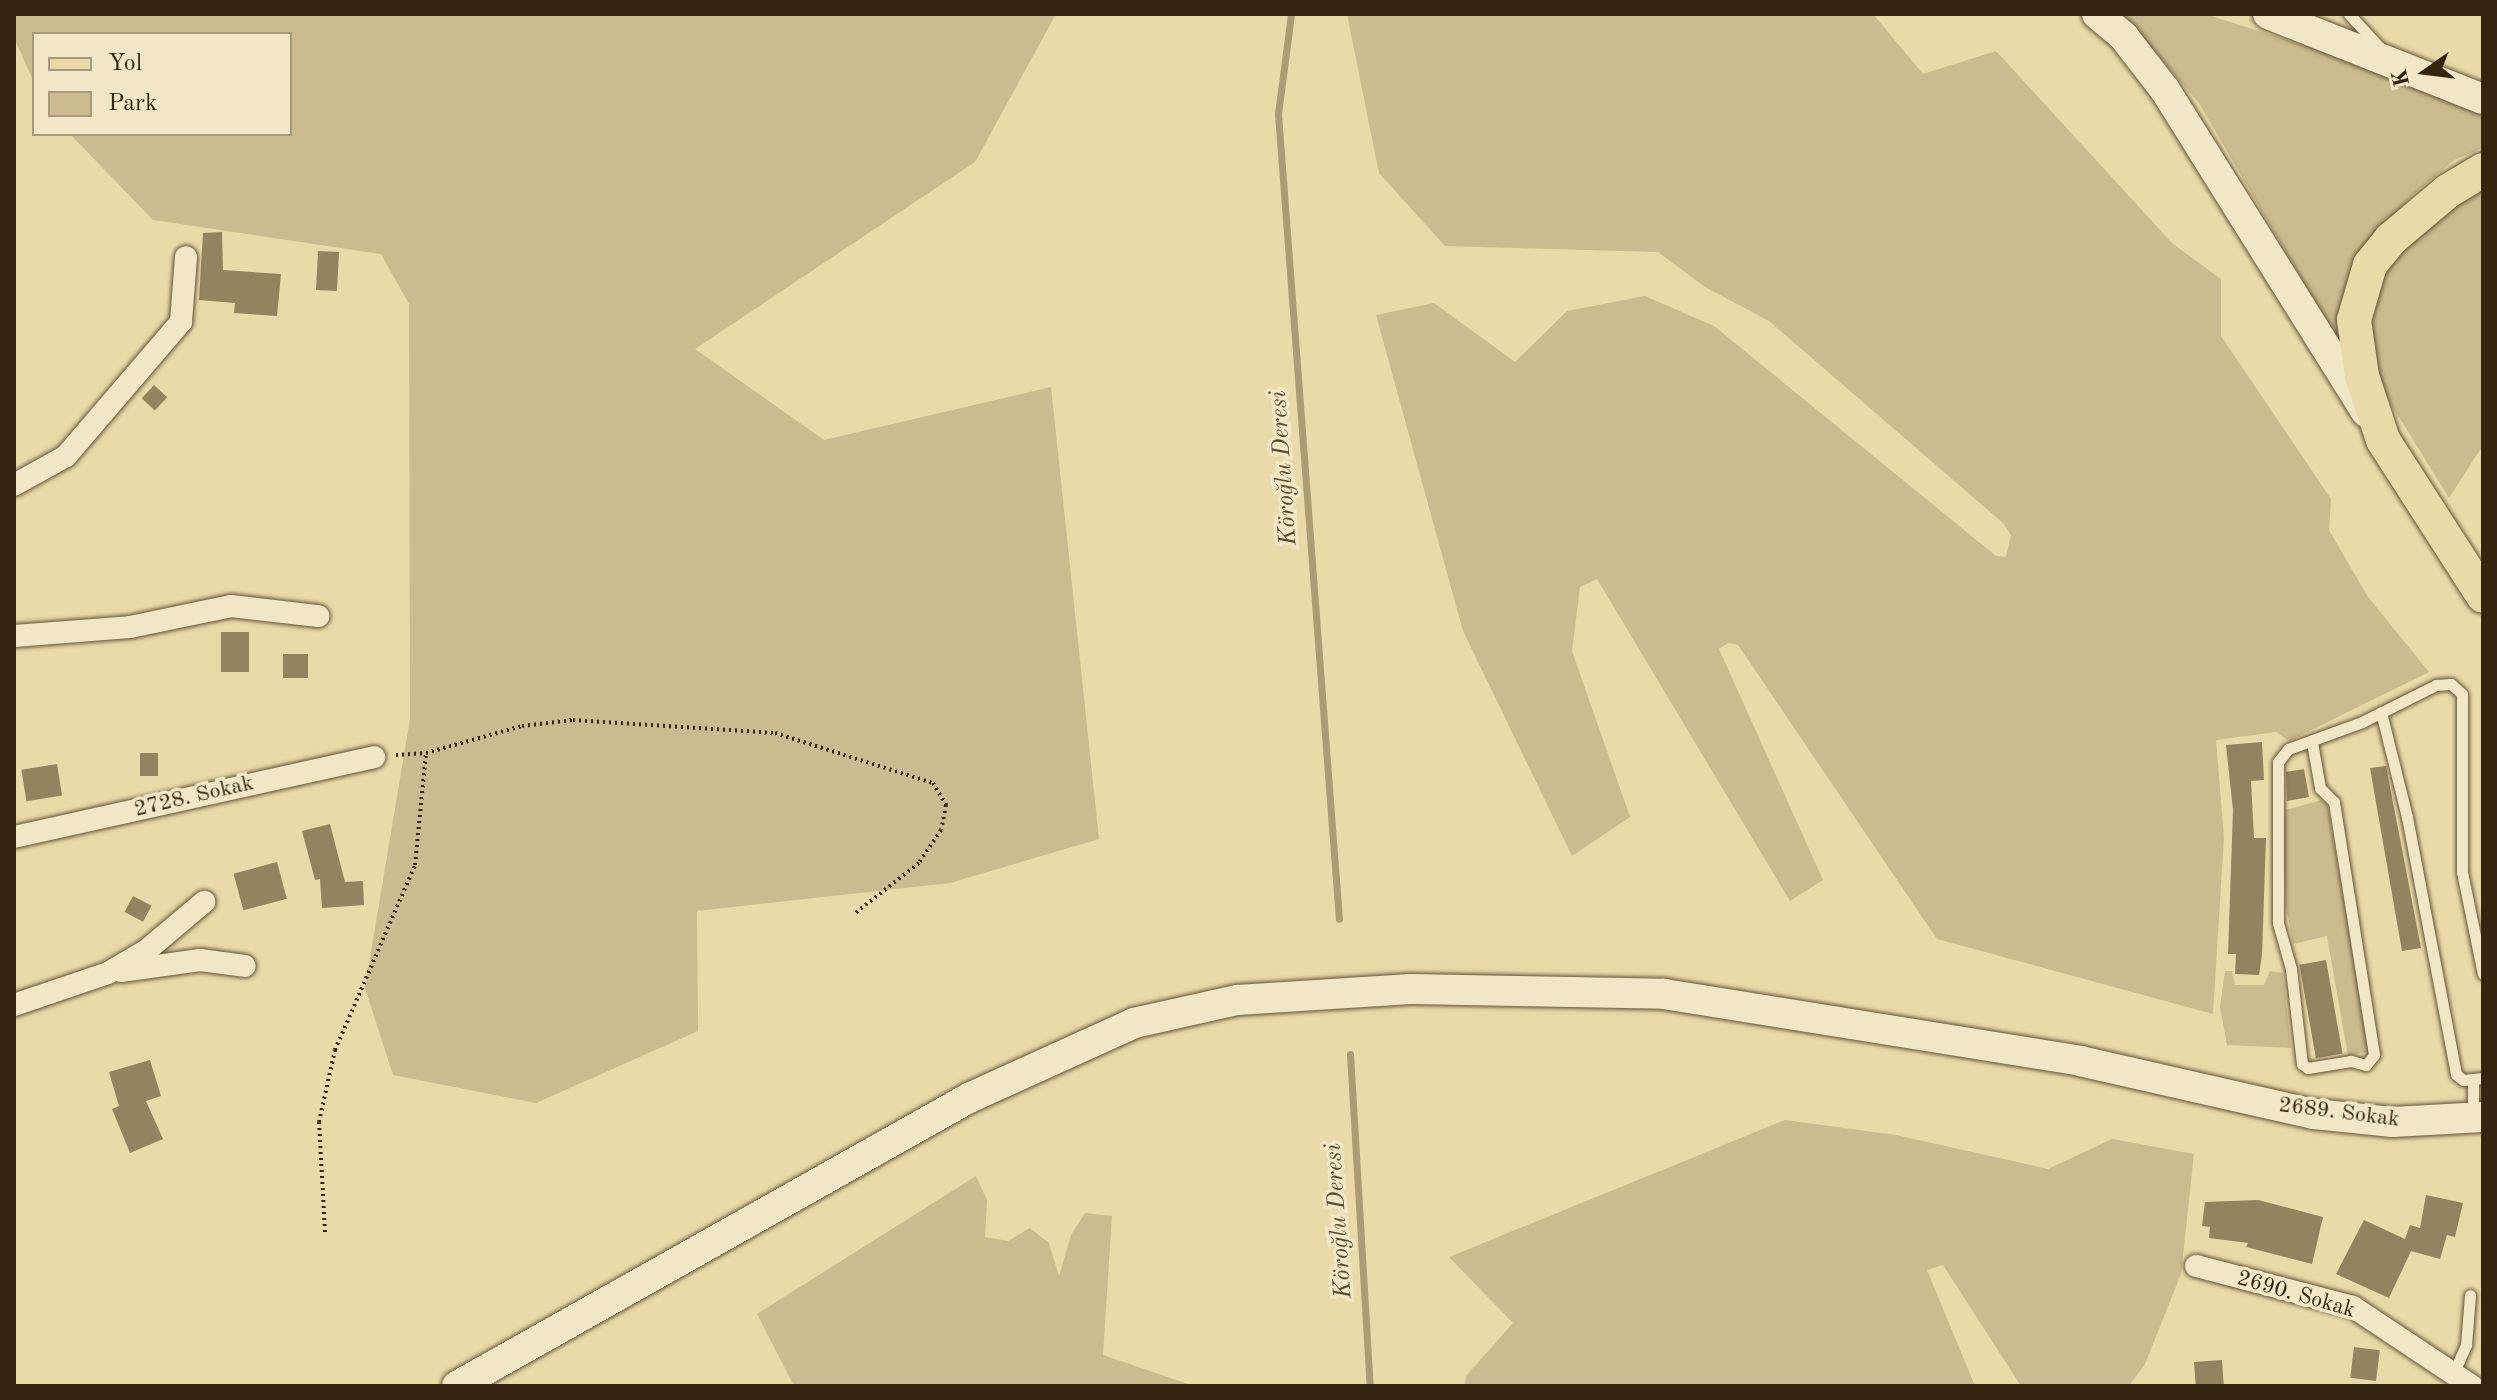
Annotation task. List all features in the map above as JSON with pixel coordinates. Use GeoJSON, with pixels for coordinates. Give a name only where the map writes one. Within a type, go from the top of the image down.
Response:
{"type":"FeatureCollection","features":[{"type":"Feature","properties":{"kind":"main road"},"geometry":{"type":"LineString","coordinates":[[2097,14],[2124,37],[2165,90],[2483,596]]}},
{"type":"Feature","properties":{"kind":"main road"},"geometry":{"type":"LineString","coordinates":[[2268,14],[2483,99]]}},
{"type":"Feature","properties":{"kind":"main road"},"geometry":{"type":"LineString","coordinates":[[2383,440],[2357,350],[2358,293],[2370,265],[2391,239],[2448,191],[2483,170]]}},
{"type":"Feature","properties":{"kind":"main road","name":"2689. Sokak"},"geometry":{"type":"LineString","coordinates":[[457,1386],[969,1098],[1134,1023],[1237,1000],[1411,989],[1664,994],[2080,1061],[2314,1114],[2393,1122],[2478,1117]]}},
{"type":"Feature","properties":{"kind":"street"},"geometry":{"type":"LineString","coordinates":[[14,485],[66,456],[181,322],[186,257]]}},
{"type":"Feature","properties":{"kind":"street"},"geometry":{"type":"LineString","coordinates":[[14,636],[130,627],[231,606],[318,616]]}},
{"type":"Feature","properties":{"kind":"street","name":"2728. Sokak"},"geometry":{"type":"LineString","coordinates":[[14,837],[374,757]]}},
{"type":"Feature","properties":{"kind":"street"},"geometry":{"type":"LineString","coordinates":[[108,973],[147,950],[204,902]]}},
{"type":"Feature","properties":{"kind":"street"},"geometry":{"type":"LineString","coordinates":[[14,1005],[108,973],[200,960],[245,966]]}},
{"type":"Feature","properties":{"kind":"street","name":"2690. Sokak"},"geometry":{"type":"LineString","coordinates":[[2196,1266],[2353,1307],[2472,1386]]}},
{"type":"Feature","properties":{"kind":"lane"},"geometry":{"type":"LineString","coordinates":[[2349,14],[2393,61]]}},
{"type":"Feature","properties":{"kind":"lane"},"geometry":{"type":"LineString","coordinates":[[2312,742],[2320,788],[2334,802],[2374,1055],[2366,1065],[2351,1061],[2308,1068],[2302,1064],[2291,969],[2278,923],[2275,773],[2282,754],[2436,685],[2451,684],[2462,694],[2462,872],[2483,974]]}},
{"type":"Feature","properties":{"kind":"lane"},"geometry":{"type":"LineString","coordinates":[[2381,712],[2407,817],[2453,1062],[2456,1074],[2478,1079],[2478,1117]]}},
{"type":"Feature","properties":{"kind":"lane"},"geometry":{"type":"LineString","coordinates":[[2454,1372],[2466,1345],[2470,1295]]}},
{"type":"Feature","properties":{"kind":"path"},"geometry":{"type":"LineString","coordinates":[[374,757],[426,753],[522,726],[573,720],[775,733],[933,783],[946,805],[941,830],[919,863],[854,914]]}},
{"type":"Feature","properties":{"kind":"path"},"geometry":{"type":"LineString","coordinates":[[325,1232],[319,1122],[335,1050],[415,865],[426,753]]}},
{"type":"Feature","properties":{"kind":"green space"},"geometry":{"type":"Polygon","coordinates":[[[16,14],[1056,14],[975,162],[695,349],[824,440],[1051,387],[1099,839],[950,883],[697,911],[698,1031],[536,1103],[393,1075],[365,988],[410,719],[409,304],[381,254],[153,220],[72,136],[292,136],[292,32],[32,32],[32,78],[14,38],[16,14]]]}},
{"type":"Feature","properties":{"kind":"green space"},"geometry":{"type":"Polygon","coordinates":[[[1347,14],[1873,14],[1923,74],[1996,51],[2172,243],[2221,279],[2221,336],[2331,499],[2329,530],[2368,597],[2429,672],[2289,741],[2276,732],[2216,740],[2224,838],[2213,1014],[1937,939],[1738,645],[1728,643],[1719,649],[1823,880],[1790,901],[1597,579],[1580,587],[1572,651],[1630,817],[1572,856],[1463,631],[1376,315],[1434,303],[1515,362],[1567,311],[1645,296],[1714,326],[1996,556],[2006,557],[2011,535],[2003,523],[1769,321],[1705,287],[1658,252],[1445,246],[1379,173],[1347,14]]]}},
{"type":"Feature","properties":{"kind":"green space"},"geometry":{"type":"Polygon","coordinates":[[[2123,14],[2205,14],[2344,58],[2483,113],[2483,148],[2454,160],[2410,197],[2364,249],[2341,303],[2340,345],[2199,103],[2123,14]]]}},
{"type":"Feature","properties":{"kind":"green space"},"geometry":{"type":"Polygon","coordinates":[[[2483,178],[2483,445],[2449,498],[2368,367],[2373,290],[2386,261],[2483,178]]]}},
{"type":"Feature","properties":{"kind":"green space"},"geometry":{"type":"Polygon","coordinates":[[[2322,800],[2328,807],[2369,1051],[2348,1056],[2327,936],[2293,944],[2286,906],[2281,811],[2322,800]]]}},
{"type":"Feature","properties":{"kind":"green space"},"geometry":{"type":"Polygon","coordinates":[[[2225,971],[2232,971],[2235,985],[2264,985],[2270,971],[2283,973],[2291,1048],[2227,1045],[2220,1007],[2225,971]]]}},
{"type":"Feature","properties":{"kind":"green space"},"geometry":{"type":"Polygon","coordinates":[[[1785,1120],[1896,1135],[2048,1169],[2112,1139],[2194,1154],[2181,1274],[2145,1364],[2129,1386],[2021,1386],[1943,1265],[1927,1270],[1975,1386],[1465,1386],[1466,1376],[1513,1323],[1449,1257],[1785,1120]]]}},
{"type":"Feature","properties":{"kind":"green space"},"geometry":{"type":"Polygon","coordinates":[[[976,1176],[987,1200],[985,1237],[1008,1241],[1030,1228],[1049,1243],[1059,1276],[1071,1235],[1085,1213],[1112,1216],[1103,1355],[1194,1386],[794,1386],[757,1314],[976,1176]]]}},
{"type":"Feature","properties":{"kind":"building"},"geometry":{"type":"Polygon","coordinates":[[[222,232],[223,270],[281,274],[277,316],[234,313],[235,303],[199,300],[203,233],[222,232]]]}},
{"type":"Feature","properties":{"kind":"building"},"geometry":{"type":"Polygon","coordinates":[[[318,251],[339,252],[337,291],[316,290],[318,251]]]}},
{"type":"Feature","properties":{"kind":"building"},"geometry":{"type":"Polygon","coordinates":[[[154,385],[167,397],[155,410],[142,398],[154,385]]]}},
{"type":"Feature","properties":{"kind":"building"},"geometry":{"type":"Polygon","coordinates":[[[221,632],[249,632],[249,672],[221,672],[221,632]]]}},
{"type":"Feature","properties":{"kind":"building"},"geometry":{"type":"Polygon","coordinates":[[[283,654],[308,654],[308,678],[283,678],[283,654]]]}},
{"type":"Feature","properties":{"kind":"building"},"geometry":{"type":"Polygon","coordinates":[[[2262,742],[2264,780],[2251,781],[2254,838],[2266,838],[2262,955],[2259,975],[2235,974],[2236,954],[2228,954],[2233,810],[2226,745],[2262,742]]]}},
{"type":"Feature","properties":{"kind":"building"},"geometry":{"type":"Polygon","coordinates":[[[140,753],[158,753],[158,776],[140,776],[140,753]]]}},
{"type":"Feature","properties":{"kind":"building"},"geometry":{"type":"Polygon","coordinates":[[[57,764],[62,796],[26,801],[21,770],[57,764]]]}},
{"type":"Feature","properties":{"kind":"building"},"geometry":{"type":"Polygon","coordinates":[[[2386,766],[2421,948],[2402,951],[2370,768],[2386,766]]]}},
{"type":"Feature","properties":{"kind":"building"},"geometry":{"type":"Polygon","coordinates":[[[2304,769],[2309,797],[2287,801],[2286,772],[2304,769]]]}},
{"type":"Feature","properties":{"kind":"building"},"geometry":{"type":"Polygon","coordinates":[[[330,824],[345,882],[363,881],[364,905],[322,908],[320,879],[315,880],[302,831],[330,824]]]}},
{"type":"Feature","properties":{"kind":"building"},"geometry":{"type":"Polygon","coordinates":[[[277,862],[287,899],[243,910],[234,874],[277,862]]]}},
{"type":"Feature","properties":{"kind":"building"},"geometry":{"type":"Polygon","coordinates":[[[133,896],[152,906],[143,922],[125,912],[133,896]]]}},
{"type":"Feature","properties":{"kind":"building"},"geometry":{"type":"Polygon","coordinates":[[[2326,960],[2342,1054],[2316,1058],[2299,965],[2326,960]]]}},
{"type":"Feature","properties":{"kind":"building"},"geometry":{"type":"Polygon","coordinates":[[[150,1060],[161,1096],[146,1101],[163,1139],[130,1153],[112,1109],[119,1106],[109,1072],[150,1060]]]}},
{"type":"Feature","properties":{"kind":"building"},"geometry":{"type":"Polygon","coordinates":[[[2426,1195],[2463,1203],[2455,1237],[2447,1235],[2440,1259],[2411,1251],[2389,1298],[2336,1274],[2364,1220],[2405,1239],[2410,1225],[2420,1228],[2426,1195]]]}},
{"type":"Feature","properties":{"kind":"building"},"geometry":{"type":"Polygon","coordinates":[[[2258,1200],[2323,1217],[2312,1264],[2246,1247],[2248,1243],[2209,1238],[2210,1227],[2202,1226],[2205,1202],[2258,1200]]]}},
{"type":"Feature","properties":{"kind":"building"},"geometry":{"type":"Polygon","coordinates":[[[2354,1347],[2380,1350],[2376,1381],[2350,1378],[2354,1347]]]}},
{"type":"Feature","properties":{"kind":"building"},"geometry":{"type":"Polygon","coordinates":[[[2222,1360],[2224,1386],[2196,1386],[2194,1362],[2222,1360]]]}},
{"type":"Feature","properties":{"kind":"waterway","name":"Köroğlu Deresi"},"geometry":{"type":"LineString","coordinates":[[1291,14],[1278,114],[1339,919]]}},
{"type":"Feature","properties":{"kind":"waterway","name":"Köroğlu Deresi"},"geometry":{"type":"LineString","coordinates":[[1350,1054],[1370,1386]]}}]}
